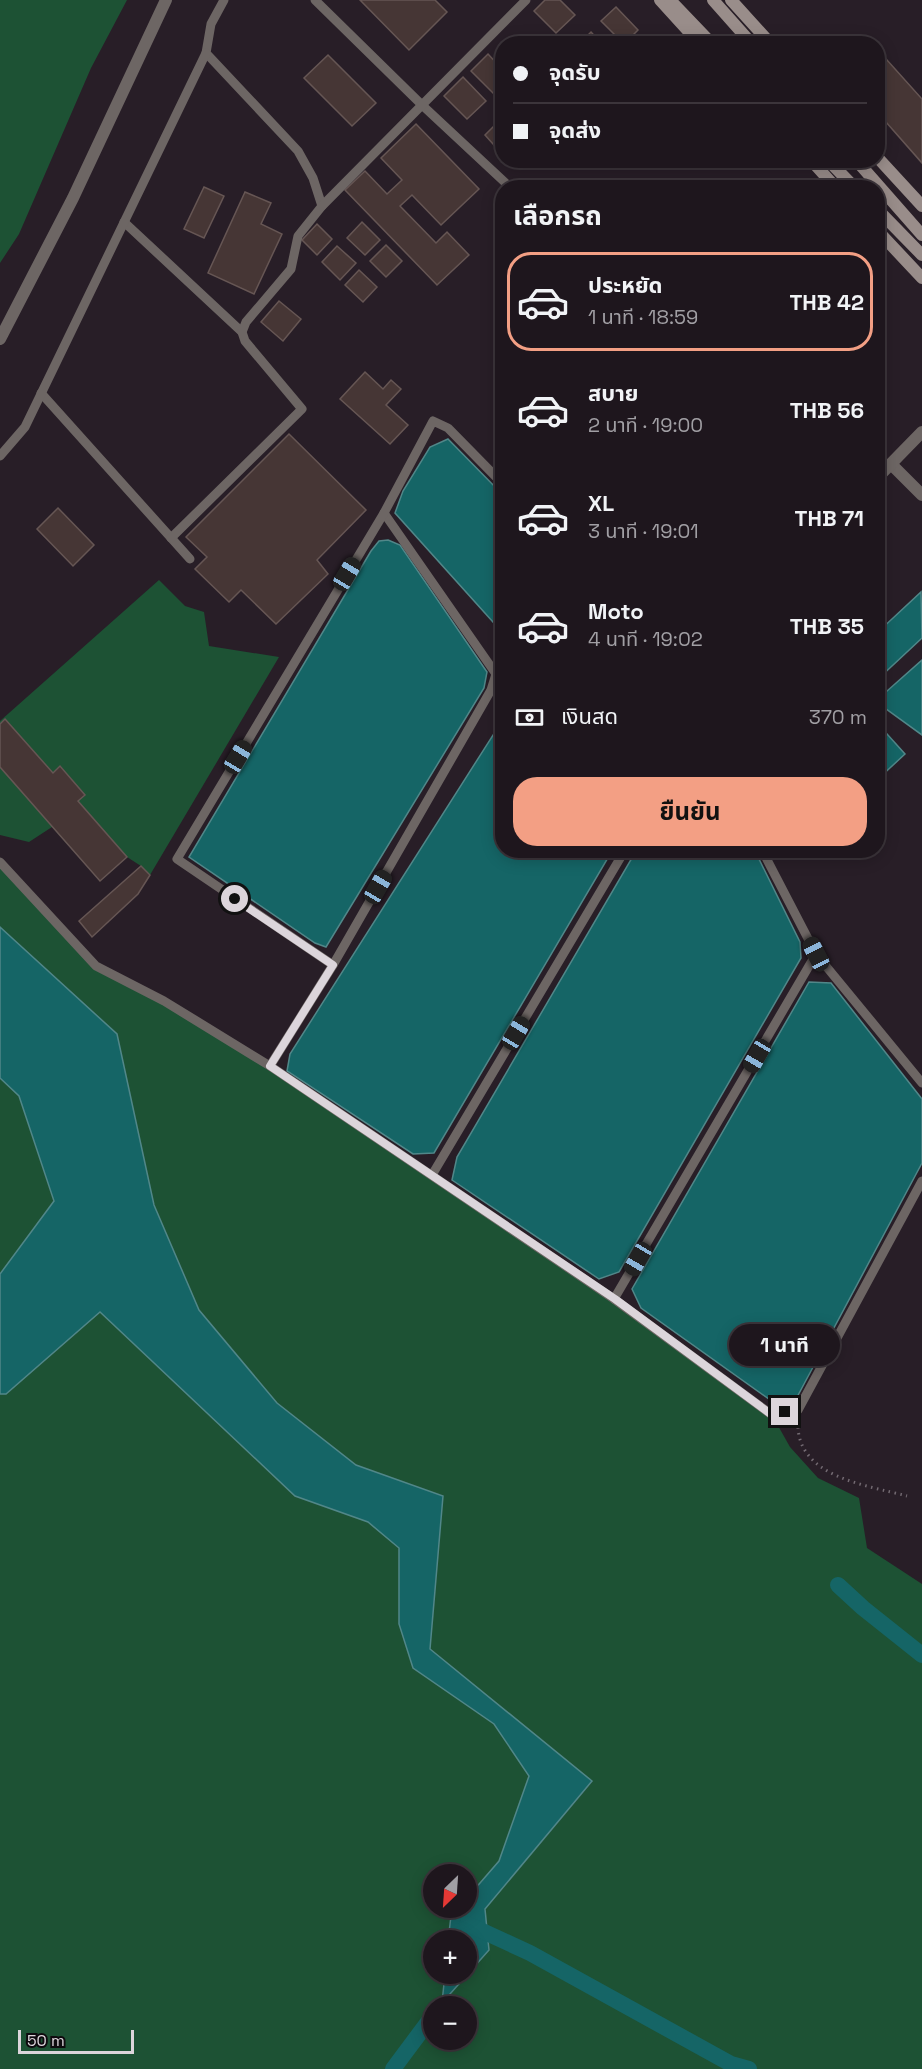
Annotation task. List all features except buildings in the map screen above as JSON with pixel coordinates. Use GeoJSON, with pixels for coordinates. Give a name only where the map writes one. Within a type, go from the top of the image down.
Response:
{"type":"FeatureCollection","features":[{"type":"Feature","properties":{"kind":"main road"},"geometry":{"type":"LineString","coordinates":[[660,0],[693,36]]}},
{"type":"Feature","properties":{"kind":"main road"},"geometry":{"type":"LineString","coordinates":[[670,0],[704,36]]}},
{"type":"Feature","properties":{"kind":"main road"},"geometry":{"type":"LineString","coordinates":[[713,0],[745,36]]}},
{"type":"Feature","properties":{"kind":"main road"},"geometry":{"type":"LineString","coordinates":[[731,0],[764,36]]}},
{"type":"Feature","properties":{"kind":"main road"},"geometry":{"type":"LineString","coordinates":[[885,166],[922,206]]}},
{"type":"Feature","properties":{"kind":"main road"},"geometry":{"type":"LineString","coordinates":[[818,168],[829,180]]}},
{"type":"Feature","properties":{"kind":"main road"},"geometry":{"type":"LineString","coordinates":[[836,168],[847,180]]}},
{"type":"Feature","properties":{"kind":"main road"},"geometry":{"type":"LineString","coordinates":[[863,168],[874,180]]}},
{"type":"Feature","properties":{"kind":"main road"},"geometry":{"type":"LineString","coordinates":[[885,193],[922,235]]}},
{"type":"Feature","properties":{"kind":"main road"},"geometry":{"type":"LineString","coordinates":[[885,217],[922,255]]}},
{"type":"Feature","properties":{"kind":"main road"},"geometry":{"type":"LineString","coordinates":[[885,238],[922,278]]}},
{"type":"Feature","properties":{"kind":"street"},"geometry":{"type":"LineString","coordinates":[[0,339],[73,198],[166,0]]}},
{"type":"Feature","properties":{"kind":"street"},"geometry":{"type":"LineString","coordinates":[[885,470],[922,432]]}},
{"type":"Feature","properties":{"kind":"street"},"geometry":{"type":"LineString","coordinates":[[891,464],[922,495]]}},
{"type":"Feature","properties":{"kind":"lane"},"geometry":{"type":"LineString","coordinates":[[0,456],[25,427],[206,53],[211,24],[224,0]]}},
{"type":"Feature","properties":{"kind":"lane"},"geometry":{"type":"LineString","coordinates":[[315,0],[502,180]]}},
{"type":"Feature","properties":{"kind":"lane"},"geometry":{"type":"LineString","coordinates":[[171,538],[302,409],[244,341],[242,332],[246,322],[291,269],[298,236],[322,206],[526,0]]}},
{"type":"Feature","properties":{"kind":"lane"},"geometry":{"type":"LineString","coordinates":[[206,53],[298,151],[313,178],[322,206]]}},
{"type":"Feature","properties":{"kind":"lane"},"geometry":{"type":"LineString","coordinates":[[124,222],[242,332]]}},
{"type":"Feature","properties":{"kind":"lane"},"geometry":{"type":"LineString","coordinates":[[41,393],[190,559]]}},
{"type":"Feature","properties":{"kind":"lane"},"geometry":{"type":"LineString","coordinates":[[333,965],[177,859],[384,513],[433,421],[448,428],[495,476]]}},
{"type":"Feature","properties":{"kind":"lane"},"geometry":{"type":"LineString","coordinates":[[384,513],[495,673]]}},
{"type":"Feature","properties":{"kind":"lane"},"geometry":{"type":"LineString","coordinates":[[270,1066],[333,965],[491,690],[495,677]]}},
{"type":"Feature","properties":{"kind":"lane"},"geometry":{"type":"LineString","coordinates":[[432,1175],[620,858]]}},
{"type":"Feature","properties":{"kind":"lane"},"geometry":{"type":"LineString","coordinates":[[766,858],[816,954],[922,1083]]}},
{"type":"Feature","properties":{"kind":"lane"},"geometry":{"type":"LineString","coordinates":[[0,862],[96,966],[164,1001],[270,1066],[615,1299],[772,1415],[798,1410],[922,1181]]}},
{"type":"Feature","properties":{"kind":"lane"},"geometry":{"type":"LineString","coordinates":[[615,1299],[816,954]]}},
{"type":"Feature","properties":{"kind":"path"},"geometry":{"type":"LineString","coordinates":[[798,1410],[797,1431],[806,1453],[828,1473],[907,1496]]}},
{"type":"Feature","properties":{"kind":"green space"},"geometry":{"type":"Polygon","coordinates":[[[0,0],[127,0],[91,68],[19,234],[0,263],[0,0]]]}},
{"type":"Feature","properties":{"kind":"green space"},"geometry":{"type":"Polygon","coordinates":[[[159,580],[185,606],[204,612],[209,646],[279,657],[150,875],[127,857],[100,881],[52,827],[29,842],[0,835],[0,721],[159,580]]]}},
{"type":"Feature","properties":{"kind":"green space"},"geometry":{"type":"Polygon","coordinates":[[[0,859],[96,966],[164,1001],[432,1175],[772,1415],[790,1447],[818,1478],[859,1498],[867,1548],[922,1584],[922,2069],[0,2069],[0,1394],[6,1394],[100,1312],[295,1496],[369,1522],[399,1548],[399,1624],[413,1668],[494,1724],[529,1776],[499,1861],[477,1886],[477,1864],[423,1864],[423,1918],[451,1918],[449,1930],[423,1930],[423,1984],[444,1984],[443,1996],[423,1996],[423,2050],[477,2050],[477,1996],[448,1996],[459,1984],[477,1984],[477,1964],[489,1950],[485,1909],[592,1782],[430,1649],[443,1496],[356,1465],[277,1403],[199,1310],[154,1205],[117,1034],[0,927],[0,859]]]}},
{"type":"Feature","properties":{"kind":"green space"},"geometry":{"type":"Polygon","coordinates":[[[0,1078],[19,1096],[54,1202],[0,1274],[0,1078]]]}},
{"type":"Feature","properties":{"kind":"water"},"geometry":{"type":"Polygon","coordinates":[[[448,439],[495,487],[495,624],[395,513],[403,491],[430,447],[448,439]]]}},
{"type":"Feature","properties":{"kind":"water"},"geometry":{"type":"Polygon","coordinates":[[[388,540],[400,545],[487,672],[484,688],[326,947],[315,943],[189,857],[371,551],[379,541],[388,540]]]}},
{"type":"Feature","properties":{"kind":"water"},"geometry":{"type":"Polygon","coordinates":[[[921,592],[922,638],[885,672],[885,625],[921,592]]]}},
{"type":"Feature","properties":{"kind":"water"},"geometry":{"type":"Polygon","coordinates":[[[922,660],[922,735],[885,708],[885,693],[922,660]]]}},
{"type":"Feature","properties":{"kind":"water"},"geometry":{"type":"Polygon","coordinates":[[[495,732],[495,858],[608,858],[434,1153],[413,1154],[287,1071],[290,1054],[495,732]]]}},
{"type":"Feature","properties":{"kind":"water"},"geometry":{"type":"Polygon","coordinates":[[[885,732],[905,754],[885,773],[885,732]]]}},
{"type":"Feature","properties":{"kind":"water"},"geometry":{"type":"Polygon","coordinates":[[[632,858],[758,858],[800,942],[801,958],[619,1272],[599,1279],[452,1180],[457,1157],[632,858]]]}},
{"type":"Feature","properties":{"kind":"water"},"geometry":{"type":"Polygon","coordinates":[[[0,927],[117,1034],[154,1205],[199,1310],[277,1403],[356,1465],[443,1496],[430,1649],[592,1781],[485,1909],[489,1950],[477,1964],[477,1930],[449,1930],[451,1918],[477,1918],[477,1886],[499,1861],[529,1776],[494,1724],[413,1668],[399,1624],[399,1548],[368,1522],[295,1496],[100,1312],[6,1394],[0,1394],[0,1274],[54,1201],[19,1096],[0,1078],[0,927]]]}},
{"type":"Feature","properties":{"kind":"water"},"geometry":{"type":"Polygon","coordinates":[[[809,982],[831,983],[922,1099],[922,1163],[796,1399],[780,1407],[641,1308],[632,1289],[809,982]]]}},
{"type":"Feature","properties":{"kind":"water"},"geometry":{"type":"Polygon","coordinates":[[[444,1984],[459,1984],[448,1996],[443,1996],[444,1984]]]}},
{"type":"Feature","properties":{"kind":"waterway"},"geometry":{"type":"LineString","coordinates":[[838,1585],[922,1655]]}},
{"type":"Feature","properties":{"kind":"waterway"},"geometry":{"type":"LineString","coordinates":[[467,1924],[530,1953],[731,2064],[749,2069]]}},
{"type":"Feature","properties":{"kind":"waterway"},"geometry":{"type":"LineString","coordinates":[[393,2069],[423,2029]]}},
{"type":"Feature","properties":{"kind":"route"},"geometry":{"type":"LineString","coordinates":[[235,899],[333,965],[270,1066],[615,1299],[772,1415],[785,1412]]}}]}
